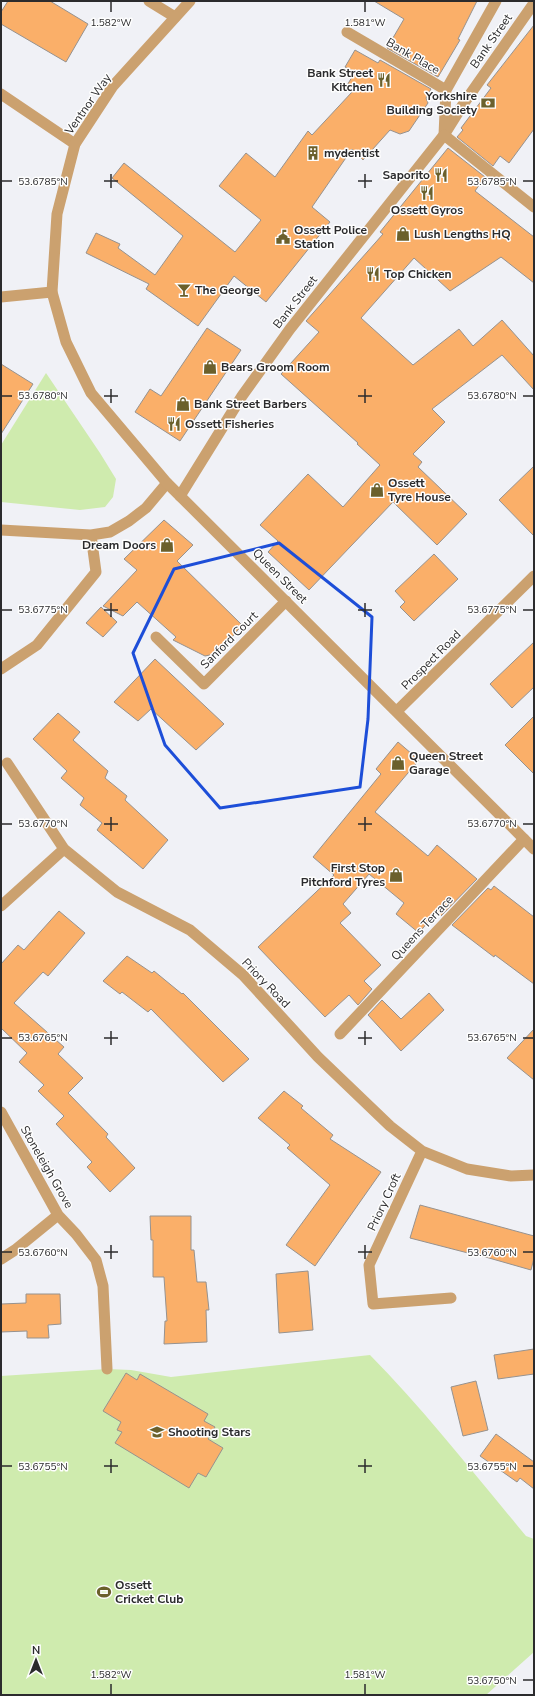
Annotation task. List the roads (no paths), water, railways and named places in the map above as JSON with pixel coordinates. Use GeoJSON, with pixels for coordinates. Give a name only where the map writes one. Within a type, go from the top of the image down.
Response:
{"type":"FeatureCollection","features":[{"type":"Feature","properties":{"kind":"street"},"geometry":{"type":"LineString","coordinates":[[149,1],[175,18]]}},
{"type":"Feature","properties":{"kind":"street","name":"Ventnor Way"},"geometry":{"type":"LineString","coordinates":[[52,292],[57,214],[75,144],[113,86],[190,1]]}},
{"type":"Feature","properties":{"kind":"street","name":"Bank Street"},"geometry":{"type":"LineString","coordinates":[[444,135],[446,90],[496,1]]}},
{"type":"Feature","properties":{"kind":"street","name":"Bank Street"},"geometry":{"type":"LineString","coordinates":[[180,496],[242,396],[290,329],[444,135],[464,103],[534,3]]}},
{"type":"Feature","properties":{"kind":"street","name":"Bank Place"},"geometry":{"type":"LineString","coordinates":[[347,32],[446,90]]}},
{"type":"Feature","properties":{"kind":"street"},"geometry":{"type":"LineString","coordinates":[[1,94],[75,144]]}},
{"type":"Feature","properties":{"kind":"street"},"geometry":{"type":"LineString","coordinates":[[444,135],[534,207]]}},
{"type":"Feature","properties":{"kind":"street"},"geometry":{"type":"LineString","coordinates":[[1,297],[52,292]]}},
{"type":"Feature","properties":{"kind":"street","name":"Queen Street"},"geometry":{"type":"LineString","coordinates":[[52,292],[66,342],[91,393],[167,482],[534,849]]}},
{"type":"Feature","properties":{"kind":"street"},"geometry":{"type":"LineString","coordinates":[[1,530],[91,535],[110,532],[129,522],[146,508],[167,482]]}},
{"type":"Feature","properties":{"kind":"street"},"geometry":{"type":"LineString","coordinates":[[1,669],[37,645],[96,572],[91,535]]}},
{"type":"Feature","properties":{"kind":"street","name":"Prospect Road"},"geometry":{"type":"LineString","coordinates":[[397,711],[534,576]]}},
{"type":"Feature","properties":{"kind":"street","name":"Sanford Court"},"geometry":{"type":"LineString","coordinates":[[156,637],[204,684],[286,601]]}},
{"type":"Feature","properties":{"kind":"street","name":"Priory Road"},"geometry":{"type":"LineString","coordinates":[[7,763],[64,850],[117,892],[190,930],[243,975],[318,1057],[390,1126],[422,1151],[467,1168],[512,1176],[534,1175]]}},
{"type":"Feature","properties":{"kind":"street","name":"Queens Terrace"},"geometry":{"type":"LineString","coordinates":[[340,1034],[524,839]]}},
{"type":"Feature","properties":{"kind":"street"},"geometry":{"type":"LineString","coordinates":[[1,906],[64,850]]}},
{"type":"Feature","properties":{"kind":"street","name":"Stoneleigh Grove"},"geometry":{"type":"LineString","coordinates":[[1,1112],[58,1215],[76,1234],[96,1260],[103,1286],[108,1369]]}},
{"type":"Feature","properties":{"kind":"street","name":"Priory Croft"},"geometry":{"type":"LineString","coordinates":[[422,1151],[369,1265],[373,1304],[451,1298]]}},
{"type":"Feature","properties":{"kind":"street"},"geometry":{"type":"LineString","coordinates":[[1,1259],[15,1250],[58,1215]]}},
{"type":"Feature","properties":{"kind":"place","name":"Bank Street Kitchen"},"geometry":{"type":"Point","coordinates":[384,80]}},
{"type":"Feature","properties":{"kind":"place","name":"Yorkshire Building Society"},"geometry":{"type":"Point","coordinates":[488,103]}},
{"type":"Feature","properties":{"kind":"place","name":"mydentist"},"geometry":{"type":"Point","coordinates":[313,153]}},
{"type":"Feature","properties":{"kind":"place","name":"Saporito"},"geometry":{"type":"Point","coordinates":[441,175]}},
{"type":"Feature","properties":{"kind":"place","name":"Ossett Gyros"},"geometry":{"type":"Point","coordinates":[427,193]}},
{"type":"Feature","properties":{"kind":"place","name":"Lush Lengths HQ"},"geometry":{"type":"Point","coordinates":[403,234]}},
{"type":"Feature","properties":{"kind":"place","name":"Ossett Police Station"},"geometry":{"type":"Point","coordinates":[283,237]}},
{"type":"Feature","properties":{"kind":"place","name":"Top Chicken"},"geometry":{"type":"Point","coordinates":[373,274]}},
{"type":"Feature","properties":{"kind":"place","name":"The George"},"geometry":{"type":"Point","coordinates":[184,290]}},
{"type":"Feature","properties":{"kind":"place","name":"Bears Groom Room"},"geometry":{"type":"Point","coordinates":[210,367]}},
{"type":"Feature","properties":{"kind":"place","name":"Bank Street Barbers"},"geometry":{"type":"Point","coordinates":[183,404]}},
{"type":"Feature","properties":{"kind":"place","name":"Ossett Fisheries"},"geometry":{"type":"Point","coordinates":[174,424]}},
{"type":"Feature","properties":{"kind":"place","name":"Ossett Tyre House"},"geometry":{"type":"Point","coordinates":[377,490]}},
{"type":"Feature","properties":{"kind":"place","name":"Dream Doors"},"geometry":{"type":"Point","coordinates":[167,545]}},
{"type":"Feature","properties":{"kind":"place","name":"Queen Street Garage"},"geometry":{"type":"Point","coordinates":[398,763]}},
{"type":"Feature","properties":{"kind":"place","name":"First Stop Pitchford Tyres"},"geometry":{"type":"Point","coordinates":[396,875]}},
{"type":"Feature","properties":{"kind":"place","name":"Shooting Stars"},"geometry":{"type":"Point","coordinates":[157,1432]}},
{"type":"Feature","properties":{"kind":"place","name":"Ossett Cricket Club"},"geometry":{"type":"Point","coordinates":[104,1592]}}]}
